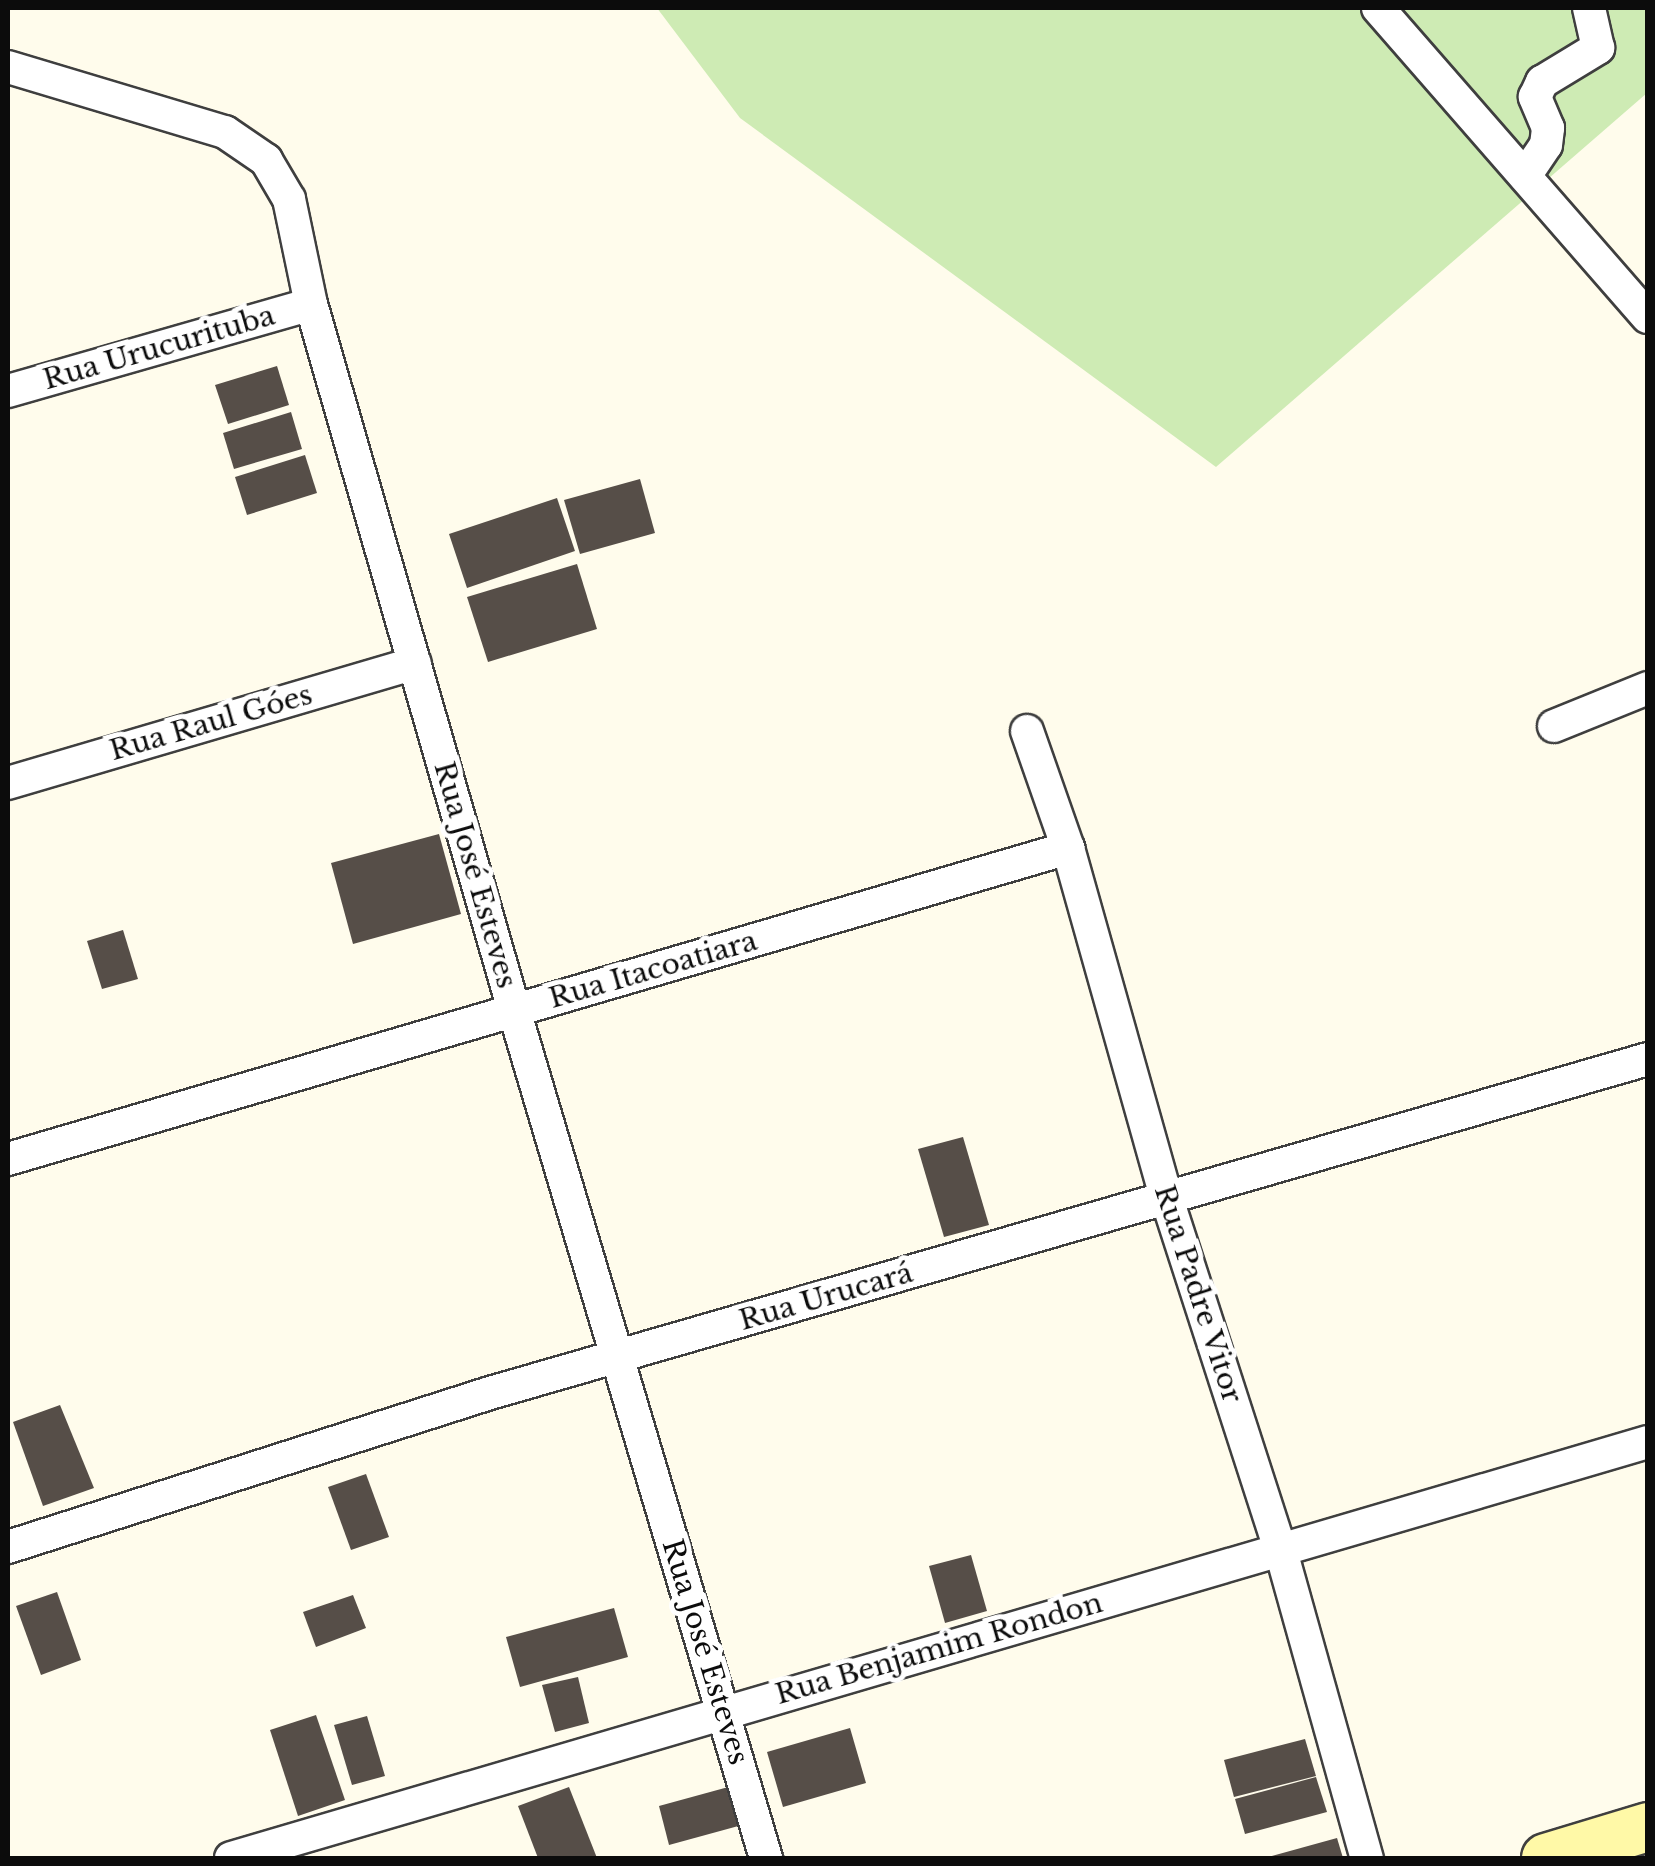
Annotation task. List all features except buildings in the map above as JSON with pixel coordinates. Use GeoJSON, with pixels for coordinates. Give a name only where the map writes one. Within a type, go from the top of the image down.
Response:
{"type":"FeatureCollection","features":[{"type":"Feature","properties":{"kind":"street"},"geometry":{"type":"LineString","coordinates":[[1378,8],[1648,317]]}},
{"type":"Feature","properties":{"kind":"street"},"geometry":{"type":"LineString","coordinates":[[1524,176],[1546,145],[1548,128],[1535,97],[1542,82],[1598,48],[1589,8]]}},
{"type":"Feature","properties":{"kind":"street","name":"Rua José Esteves"},"geometry":{"type":"LineString","coordinates":[[8,67],[114,94],[248,145],[266,160],[289,199],[311,304],[615,1359],[766,1858]]}},
{"type":"Feature","properties":{"kind":"street","name":"Rua Urucurituba"},"geometry":{"type":"LineString","coordinates":[[8,391],[311,304]]}},
{"type":"Feature","properties":{"kind":"street","name":"Rua Raul Góes"},"geometry":{"type":"LineString","coordinates":[[8,783],[415,663]]}},
{"type":"Feature","properties":{"kind":"street"},"geometry":{"type":"LineString","coordinates":[[1554,726],[1648,688]]}},
{"type":"Feature","properties":{"kind":"street","name":"Rua Padre Vitor"},"geometry":{"type":"LineString","coordinates":[[1026,731],[1068,848],[1166,1196],[1281,1551],[1367,1858]]}},
{"type":"Feature","properties":{"kind":"street","name":"Rua Itacoatiara"},"geometry":{"type":"LineString","coordinates":[[8,1159],[1068,848]]}},
{"type":"Feature","properties":{"kind":"street","name":"Rua Urucará"},"geometry":{"type":"LineString","coordinates":[[8,1547],[615,1359],[1166,1196],[1645,1066]]}},
{"type":"Feature","properties":{"kind":"street","name":"Rua Benjamim Rondon"},"geometry":{"type":"LineString","coordinates":[[231,1858],[1648,1442]]}},
{"type":"Feature","properties":{"kind":"street"},"geometry":{"type":"LineString","coordinates":[[1546,1858],[1648,1827]]}},
{"type":"Feature","properties":{"kind":"green space"},"geometry":{"type":"Polygon","coordinates":[[[657,8],[1647,8],[1647,93],[1216,467],[740,118],[657,8]]]}}]}
